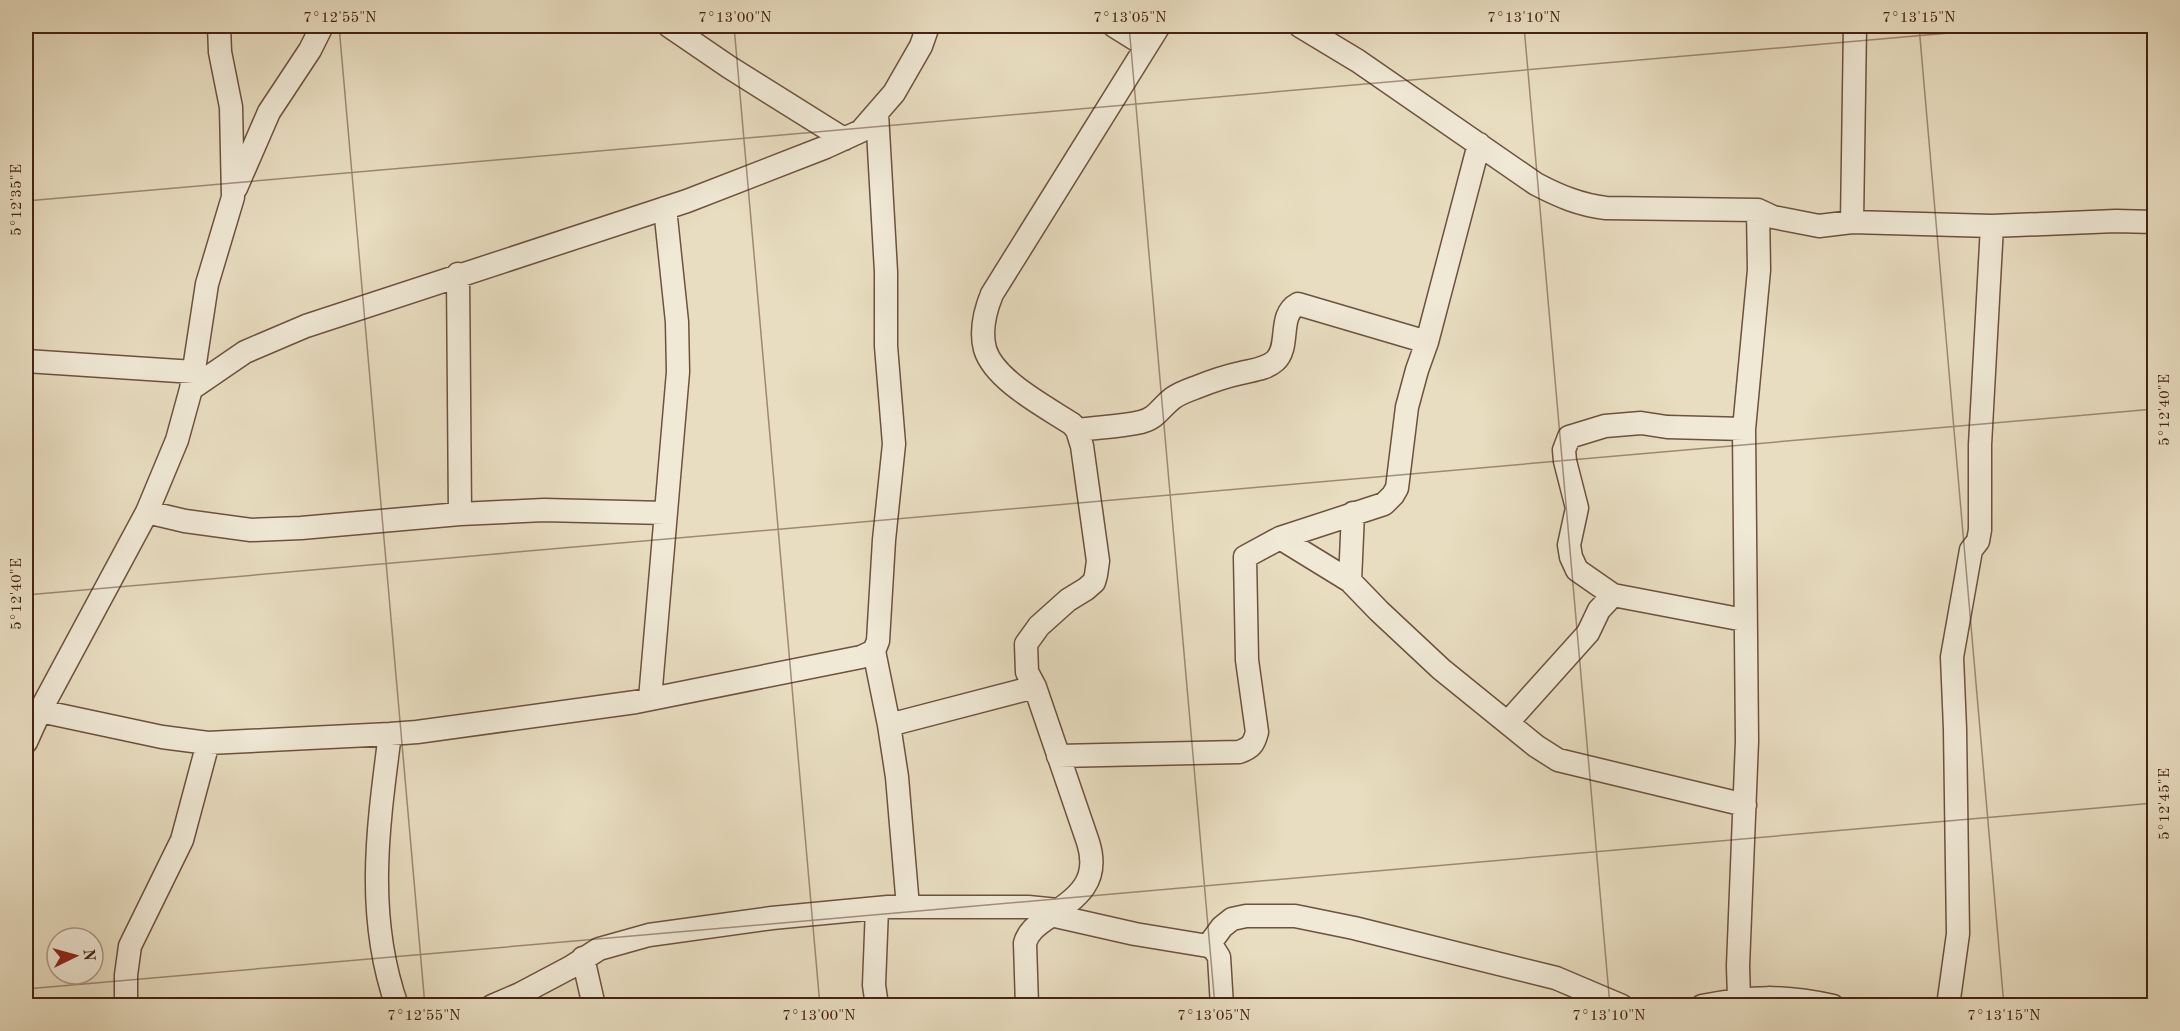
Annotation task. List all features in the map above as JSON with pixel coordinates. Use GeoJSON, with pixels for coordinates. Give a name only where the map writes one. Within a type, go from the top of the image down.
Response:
{"type":"FeatureCollection","features":[{"type":"Feature","properties":{"kind":"street"},"geometry":{"type":"LineString","coordinates":[[219,26],[220,52],[231,107],[232,197]]}},
{"type":"Feature","properties":{"kind":"street"},"geometry":{"type":"LineString","coordinates":[[26,742],[40,711],[147,512],[177,440],[193,380],[207,284],[232,197],[269,112],[310,50],[322,26]]}},
{"type":"Feature","properties":{"kind":"street"},"geometry":{"type":"LineString","coordinates":[[669,26],[729,67],[844,139]]}},
{"type":"Feature","properties":{"kind":"street"},"geometry":{"type":"LineString","coordinates":[[26,362],[193,380],[245,352],[306,326],[458,274],[665,208],[861,131],[899,84],[921,46],[928,26]]}},
{"type":"Feature","properties":{"kind":"street"},"geometry":{"type":"LineString","coordinates":[[1114,26],[1146,46]]}},
{"type":"Feature","properties":{"kind":"street"},"geometry":{"type":"LineString","coordinates":[[1027,1005],[1025,943],[1027,936],[1085,888],[1092,867],[1091,853],[1035,687],[1027,672],[1026,644],[1039,626],[1068,600],[1094,582],[1098,561],[1082,446],[1077,430],[1072,424],[1020,389],[994,366],[985,349],[983,326],[992,294],[1159,26]]}},
{"type":"Feature","properties":{"kind":"street"},"geometry":{"type":"LineString","coordinates":[[1300,26],[1358,61],[1536,183],[1560,196],[1584,205],[1758,210],[1783,220],[1819,226],[1852,222],[1992,226],[2116,221],[2154,222]]}},
{"type":"Feature","properties":{"kind":"street"},"geometry":{"type":"LineString","coordinates":[[1852,222],[1855,26]]}},
{"type":"Feature","properties":{"kind":"street"},"geometry":{"type":"LineString","coordinates":[[231,107],[269,112]]}},
{"type":"Feature","properties":{"kind":"street"},"geometry":{"type":"LineString","coordinates":[[877,112],[886,272],[886,346],[894,444],[884,540],[878,641],[874,651],[897,777],[909,907]]}},
{"type":"Feature","properties":{"kind":"street"},"geometry":{"type":"LineString","coordinates":[[1058,756],[1239,752],[1250,748],[1254,743],[1257,732],[1247,660],[1245,556],[1281,538],[1384,504],[1397,488],[1407,407],[1427,342],[1479,144]]}},
{"type":"Feature","properties":{"kind":"street"},"geometry":{"type":"LineString","coordinates":[[650,699],[678,372],[677,322],[665,208]]}},
{"type":"Feature","properties":{"kind":"street"},"geometry":{"type":"LineString","coordinates":[[1739,999],[1747,669],[1744,620],[1744,429],[1759,270],[1758,210]]}},
{"type":"Feature","properties":{"kind":"street"},"geometry":{"type":"LineString","coordinates":[[1948,1005],[1958,934],[1952,657],[1971,550],[1978,541],[1980,530],[1980,445],[1992,226]]}},
{"type":"Feature","properties":{"kind":"street"},"geometry":{"type":"LineString","coordinates":[[458,274],[460,514]]}},
{"type":"Feature","properties":{"kind":"street"},"geometry":{"type":"LineString","coordinates":[[1077,430],[1140,422],[1155,417],[1175,396],[1239,373],[1267,367],[1277,360],[1283,351],[1288,318],[1293,307],[1298,304],[1427,342]]}},
{"type":"Feature","properties":{"kind":"street"},"geometry":{"type":"LineString","coordinates":[[1744,429],[1667,427],[1641,423],[1605,426],[1569,436],[1564,450],[1577,508],[1569,545],[1577,570],[1613,595],[1744,620]]}},
{"type":"Feature","properties":{"kind":"street"},"geometry":{"type":"LineString","coordinates":[[147,512],[185,521],[251,530],[544,510],[665,513]]}},
{"type":"Feature","properties":{"kind":"street"},"geometry":{"type":"LineString","coordinates":[[1350,581],[1353,513]]}},
{"type":"Feature","properties":{"kind":"street"},"geometry":{"type":"LineString","coordinates":[[1281,538],[1350,581],[1442,669],[1558,760],[1745,805]]}},
{"type":"Feature","properties":{"kind":"street"},"geometry":{"type":"LineString","coordinates":[[1508,722],[1588,633],[1599,610],[1613,595]]}},
{"type":"Feature","properties":{"kind":"street"},"geometry":{"type":"LineString","coordinates":[[40,711],[162,737],[208,743],[390,734],[650,699],[861,657],[874,651]]}},
{"type":"Feature","properties":{"kind":"street"},"geometry":{"type":"LineString","coordinates":[[889,725],[1035,687]]}},
{"type":"Feature","properties":{"kind":"street"},"geometry":{"type":"LineString","coordinates":[[390,734],[380,817],[376,893],[387,976],[397,1005]]}},
{"type":"Feature","properties":{"kind":"street"},"geometry":{"type":"LineString","coordinates":[[126,1005],[126,975],[130,946],[182,840],[208,743]]}},
{"type":"Feature","properties":{"kind":"street"},"geometry":{"type":"LineString","coordinates":[[492,1005],[520,994],[599,949],[649,935],[772,918],[909,907],[1028,907],[1135,934],[1208,946],[1214,949],[1219,957],[1222,1005]]}},
{"type":"Feature","properties":{"kind":"street"},"geometry":{"type":"LineString","coordinates":[[877,908],[874,985],[877,1005]]}},
{"type":"Feature","properties":{"kind":"street"},"geometry":{"type":"LineString","coordinates":[[1208,946],[1222,927],[1232,919],[1246,916],[1295,916],[1354,928],[1556,978],[1616,1005]]}},
{"type":"Feature","properties":{"kind":"street"},"geometry":{"type":"LineString","coordinates":[[584,958],[594,1005]]}},
{"type":"Feature","properties":{"kind":"street"},"geometry":{"type":"LineString","coordinates":[[1702,1005],[1739,999],[1785,997],[1833,1005]]}}]}
